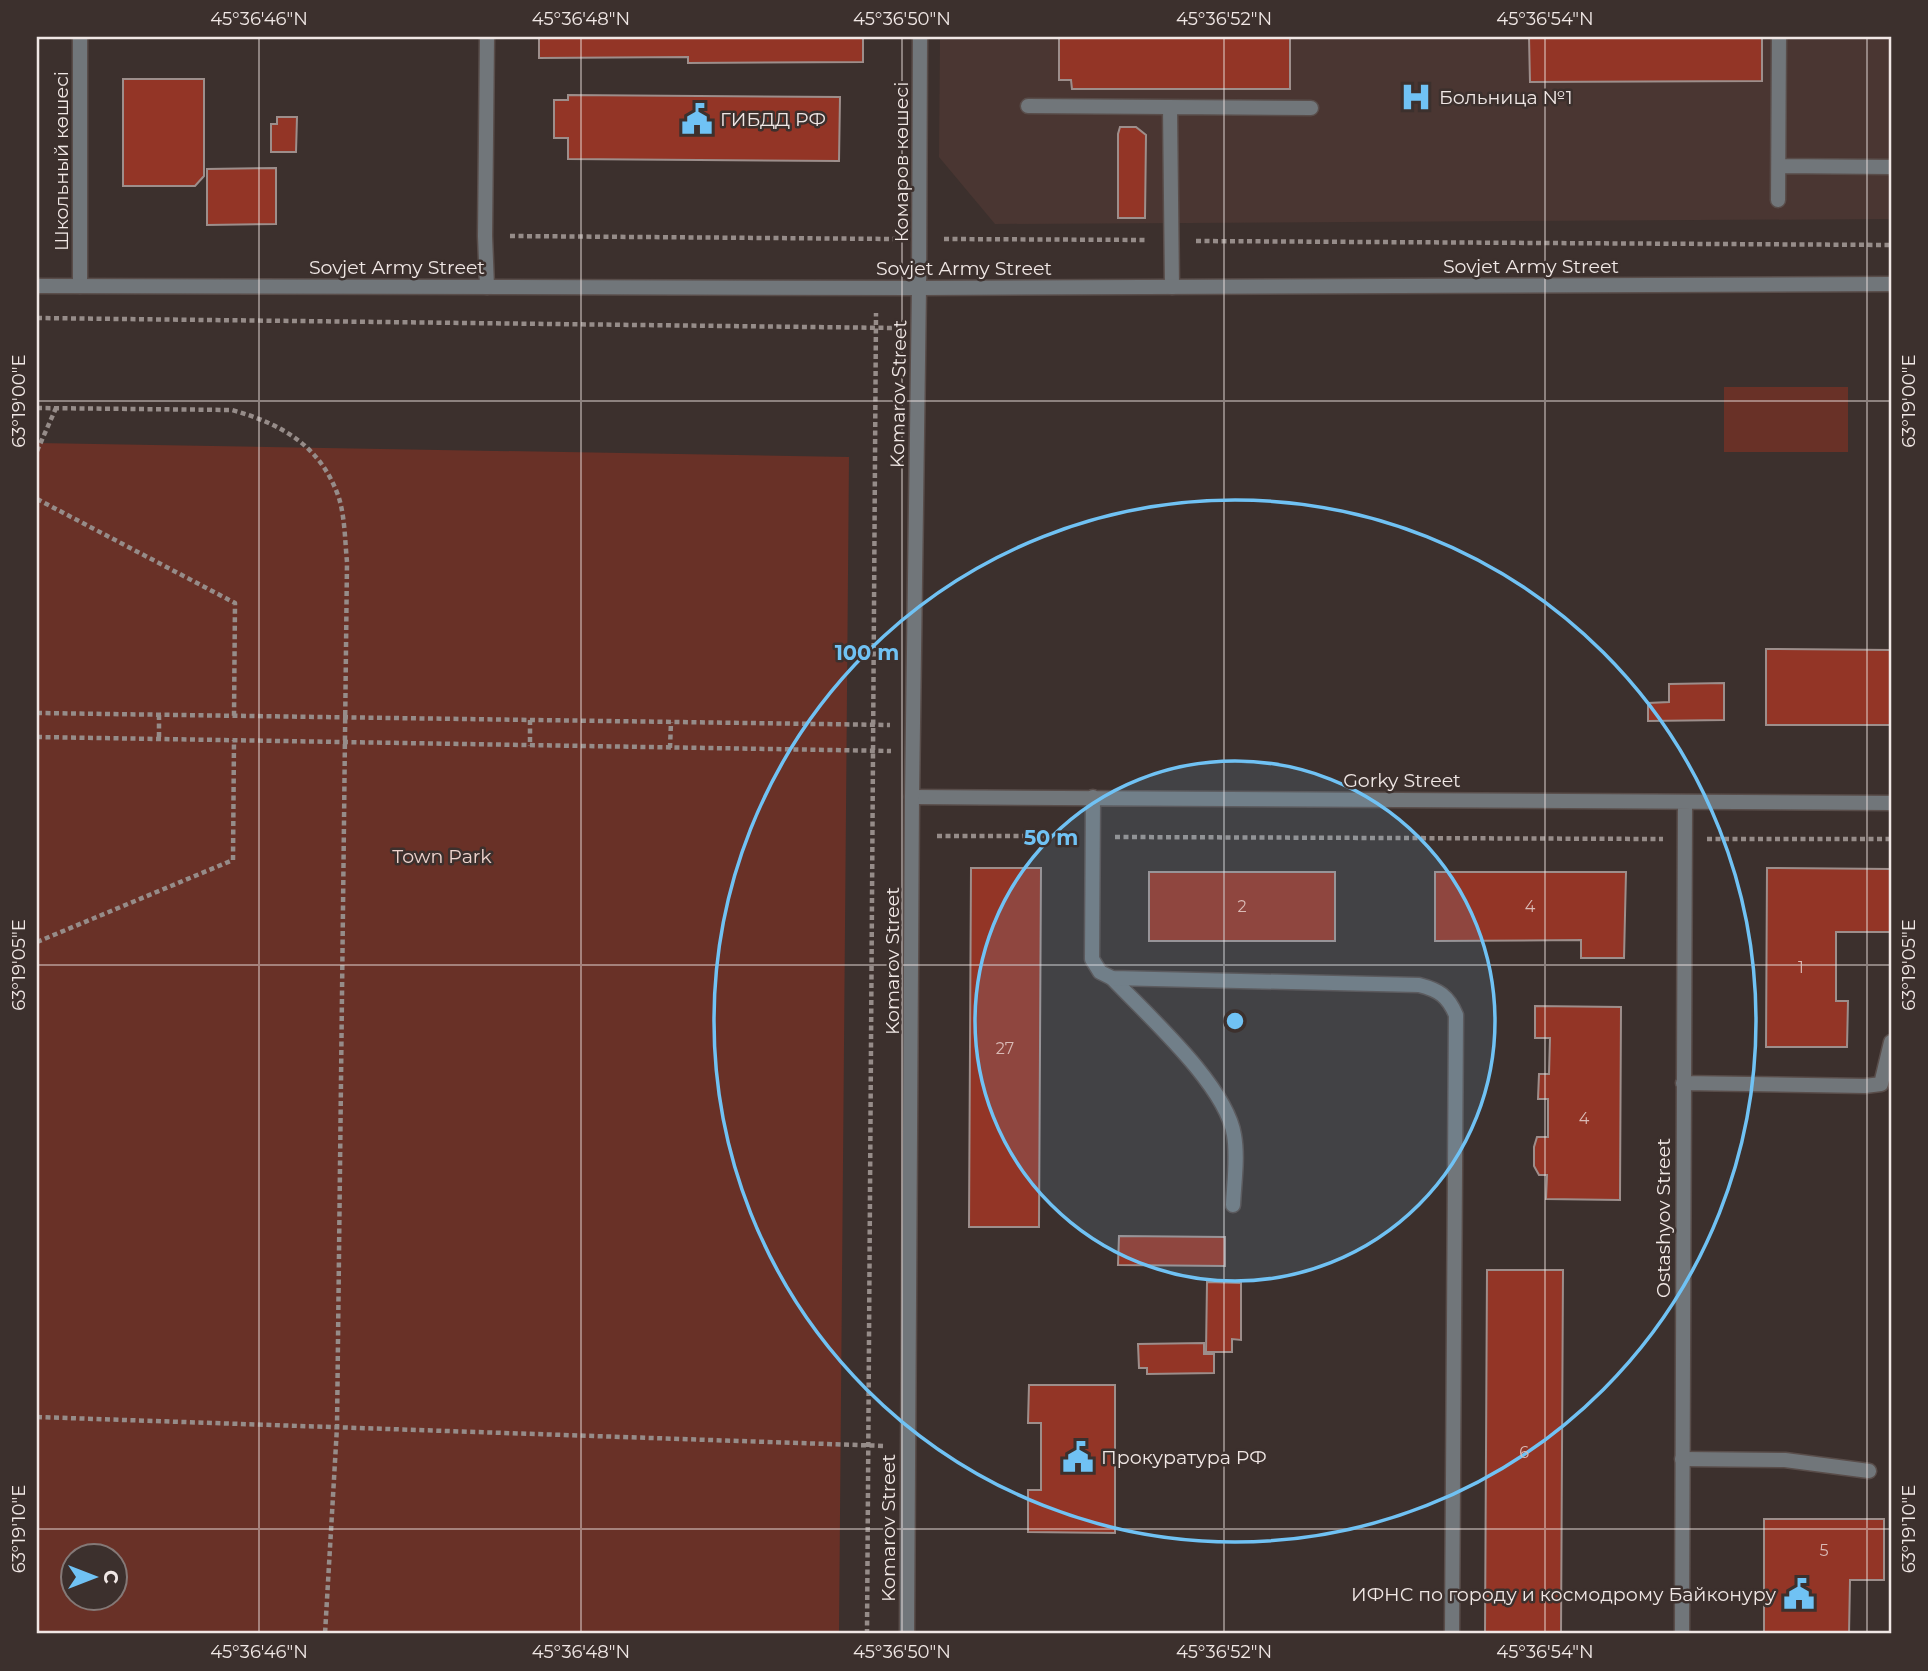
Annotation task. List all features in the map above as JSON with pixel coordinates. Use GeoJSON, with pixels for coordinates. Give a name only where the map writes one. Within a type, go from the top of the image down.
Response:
{"type":"FeatureCollection","features":[{"type":"Feature","properties":{"kind":"street","name":"Школьный көшесі"},"geometry":{"type":"LineString","coordinates":[[80,37],[80,286]]}},
{"type":"Feature","properties":{"kind":"street"},"geometry":{"type":"LineString","coordinates":[[487,37],[487,287]]}},
{"type":"Feature","properties":{"kind":"street","name":"Комаров көшесі"},"geometry":{"type":"LineString","coordinates":[[919,288],[920,37]]}},
{"type":"Feature","properties":{"kind":"street"},"geometry":{"type":"LineString","coordinates":[[1778,200],[1779,37]]}},
{"type":"Feature","properties":{"kind":"street"},"geometry":{"type":"LineString","coordinates":[[1028,106],[1311,108]]}},
{"type":"Feature","properties":{"kind":"street"},"geometry":{"type":"LineString","coordinates":[[1170,108],[1172,287]]}},
{"type":"Feature","properties":{"kind":"street"},"geometry":{"type":"LineString","coordinates":[[1779,166],[1891,167]]}},
{"type":"Feature","properties":{"kind":"street","name":"Sovjet Army Street"},"geometry":{"type":"LineString","coordinates":[[37,286],[919,288],[1891,284]]}},
{"type":"Feature","properties":{"kind":"street","name":"Komarov Street"},"geometry":{"type":"LineString","coordinates":[[907,1634],[912,797],[919,288]]}},
{"type":"Feature","properties":{"kind":"street","name":"Gorky Street"},"geometry":{"type":"LineString","coordinates":[[912,797],[1891,803]]}},
{"type":"Feature","properties":{"kind":"street"},"geometry":{"type":"LineString","coordinates":[[1093,797],[1092,959],[1100,972],[1112,978],[1188,1059],[1216,1094],[1229,1116],[1234,1137],[1233,1205]]}},
{"type":"Feature","properties":{"kind":"street","name":"Ostashyov Street"},"geometry":{"type":"LineString","coordinates":[[1682,1634],[1685,802]]}},
{"type":"Feature","properties":{"kind":"street"},"geometry":{"type":"LineString","coordinates":[[1112,978],[1419,985],[1436,989],[1450,1001],[1456,1015],[1452,1634]]}},
{"type":"Feature","properties":{"kind":"street"},"geometry":{"type":"LineString","coordinates":[[1683,1083],[1881,1084],[1891,1042]]}},
{"type":"Feature","properties":{"kind":"street"},"geometry":{"type":"LineString","coordinates":[[1682,1459],[1785,1460],[1869,1471]]}},
{"type":"Feature","properties":{"kind":"path"},"geometry":{"type":"LineString","coordinates":[[867,1634],[877,288]]}},
{"type":"Feature","properties":{"kind":"path"},"geometry":{"type":"LineString","coordinates":[[37,318],[918,328]]}},
{"type":"Feature","properties":{"kind":"path"},"geometry":{"type":"LineString","coordinates":[[37,408],[232,410],[259,418],[289,431],[314,454],[339,499],[345,533],[345,718],[337,1427],[325,1634]]}},
{"type":"Feature","properties":{"kind":"path"},"geometry":{"type":"LineString","coordinates":[[37,451],[56,408]]}},
{"type":"Feature","properties":{"kind":"path"},"geometry":{"type":"LineString","coordinates":[[37,499],[235,603],[234,716]]}},
{"type":"Feature","properties":{"kind":"path"},"geometry":{"type":"LineString","coordinates":[[37,713],[913,725]]}},
{"type":"Feature","properties":{"kind":"path"},"geometry":{"type":"LineString","coordinates":[[159,715],[159,739]]}},
{"type":"Feature","properties":{"kind":"path"},"geometry":{"type":"LineString","coordinates":[[530,720],[530,746]]}},
{"type":"Feature","properties":{"kind":"path"},"geometry":{"type":"LineString","coordinates":[[670,748],[671,722]]}},
{"type":"Feature","properties":{"kind":"path"},"geometry":{"type":"LineString","coordinates":[[37,737],[913,752]]}},
{"type":"Feature","properties":{"kind":"path"},"geometry":{"type":"LineString","coordinates":[[37,942],[233,860],[234,740]]}},
{"type":"Feature","properties":{"kind":"path"},"geometry":{"type":"LineString","coordinates":[[912,836],[1891,839]]}},
{"type":"Feature","properties":{"kind":"path"},"geometry":{"type":"LineString","coordinates":[[37,1417],[908,1447]]}},
{"type":"Feature","properties":{"kind":"shaded area","name":"Больница №1"},"geometry":{"type":"Polygon","coordinates":[[[940,37],[1891,37],[1891,219],[995,224],[939,157],[940,37]]]}},
{"type":"Feature","properties":{"kind":"green space"},"geometry":{"type":"Polygon","coordinates":[[[1724,387],[1848,387],[1848,452],[1724,452],[1724,387]]]}},
{"type":"Feature","properties":{"kind":"green space","name":"Town Park"},"geometry":{"type":"Polygon","coordinates":[[[37,443],[849,457],[839,1634],[37,1634],[37,443]]]}},
{"type":"Feature","properties":{"kind":"building"},"geometry":{"type":"Polygon","coordinates":[[[539,37],[863,37],[863,62],[688,63],[688,57],[539,58],[539,37]]]}},
{"type":"Feature","properties":{"kind":"building"},"geometry":{"type":"Polygon","coordinates":[[[1059,37],[1290,37],[1290,89],[1072,89],[1071,80],[1059,80],[1059,37]]]}},
{"type":"Feature","properties":{"kind":"building"},"geometry":{"type":"Polygon","coordinates":[[[1529,37],[1762,37],[1762,81],[1530,82],[1529,37]]]}},
{"type":"Feature","properties":{"kind":"building"},"geometry":{"type":"Polygon","coordinates":[[[123,79],[204,79],[204,176],[195,186],[123,186],[123,79]]]}},
{"type":"Feature","properties":{"kind":"building","name":"ГИБДД РФ"},"geometry":{"type":"Polygon","coordinates":[[[568,95],[840,97],[839,161],[568,159],[568,138],[554,138],[554,100],[568,100],[568,95]]]}},
{"type":"Feature","properties":{"kind":"building"},"geometry":{"type":"Polygon","coordinates":[[[277,117],[297,117],[296,152],[271,152],[271,124],[277,124],[277,117]]]}},
{"type":"Feature","properties":{"kind":"building"},"geometry":{"type":"Polygon","coordinates":[[[1120,127],[1136,127],[1146,135],[1145,218],[1118,218],[1120,127]]]}},
{"type":"Feature","properties":{"kind":"building"},"geometry":{"type":"Polygon","coordinates":[[[276,168],[276,224],[207,225],[207,169],[276,168]]]}},
{"type":"Feature","properties":{"kind":"building"},"geometry":{"type":"Polygon","coordinates":[[[1766,649],[1891,650],[1891,725],[1766,725],[1766,649]]]}},
{"type":"Feature","properties":{"kind":"building"},"geometry":{"type":"Polygon","coordinates":[[[1724,683],[1724,720],[1648,721],[1648,703],[1669,702],[1669,684],[1724,683]]]}},
{"type":"Feature","properties":{"kind":"building"},"geometry":{"type":"Polygon","coordinates":[[[971,868],[1041,868],[1039,1227],[969,1227],[971,868]]]}},
{"type":"Feature","properties":{"kind":"building"},"geometry":{"type":"Polygon","coordinates":[[[1767,868],[1891,869],[1891,932],[1836,932],[1836,1001],[1848,1001],[1847,1047],[1766,1047],[1767,868]]]}},
{"type":"Feature","properties":{"kind":"building"},"geometry":{"type":"Polygon","coordinates":[[[1149,872],[1335,872],[1335,941],[1149,941],[1149,872]]]}},
{"type":"Feature","properties":{"kind":"building"},"geometry":{"type":"Polygon","coordinates":[[[1435,872],[1626,872],[1624,958],[1581,958],[1581,940],[1435,941],[1435,872]]]}},
{"type":"Feature","properties":{"kind":"building"},"geometry":{"type":"Polygon","coordinates":[[[1535,1006],[1621,1007],[1620,1200],[1546,1199],[1547,1175],[1539,1175],[1534,1166],[1534,1147],[1537,1137],[1548,1137],[1548,1099],[1538,1099],[1539,1074],[1549,1074],[1550,1038],[1535,1038],[1535,1006]]]}},
{"type":"Feature","properties":{"kind":"building"},"geometry":{"type":"Polygon","coordinates":[[[1119,1236],[1225,1237],[1225,1266],[1118,1265],[1119,1236]]]}},
{"type":"Feature","properties":{"kind":"building"},"geometry":{"type":"Polygon","coordinates":[[[1487,1270],[1563,1270],[1561,1634],[1485,1634],[1487,1270]]]}},
{"type":"Feature","properties":{"kind":"building"},"geometry":{"type":"Polygon","coordinates":[[[1207,1282],[1241,1283],[1241,1340],[1232,1339],[1232,1352],[1206,1352],[1207,1282]]]}},
{"type":"Feature","properties":{"kind":"building"},"geometry":{"type":"Polygon","coordinates":[[[1204,1343],[1204,1354],[1214,1354],[1214,1373],[1147,1374],[1147,1368],[1139,1368],[1138,1344],[1204,1343]]]}},
{"type":"Feature","properties":{"kind":"building","name":"Прокуратура РФ"},"geometry":{"type":"Polygon","coordinates":[[[1029,1385],[1115,1385],[1115,1533],[1028,1532],[1028,1490],[1041,1490],[1041,1423],[1028,1423],[1029,1385]]]}},
{"type":"Feature","properties":{"kind":"building"},"geometry":{"type":"Polygon","coordinates":[[[1764,1519],[1884,1519],[1884,1580],[1850,1580],[1849,1634],[1764,1634],[1764,1519]]]}},
{"type":"Feature","properties":{"kind":"place","name":"Больница №1"},"geometry":{"type":"Point","coordinates":[1416,97]}},
{"type":"Feature","properties":{"kind":"place","name":"ГИБДД РФ"},"geometry":{"type":"Point","coordinates":[697,119]}},
{"type":"Feature","properties":{"kind":"place","name":"Прокуратура РФ"},"geometry":{"type":"Point","coordinates":[1078,1457]}},
{"type":"Feature","properties":{"kind":"place","name":"ИФНС по городу и космодрому Байконуру"},"geometry":{"type":"Point","coordinates":[1799,1594]}}]}
